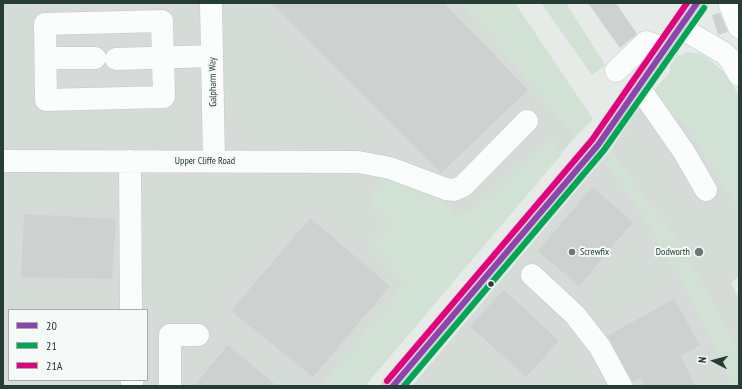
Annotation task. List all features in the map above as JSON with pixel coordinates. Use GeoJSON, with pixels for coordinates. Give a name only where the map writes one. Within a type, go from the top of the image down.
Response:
{"type":"FeatureCollection","features":[{"type":"Feature","properties":{"kind":"main road"},"geometry":{"type":"LineString","coordinates":[[393,386],[598,145],[667,49],[697,3]]}},
{"type":"Feature","properties":{"kind":"street","name":"Galpharm Way"},"geometry":{"type":"LineString","coordinates":[[211,3],[214,161]]}},
{"type":"Feature","properties":{"kind":"street"},"geometry":{"type":"LineString","coordinates":[[730,5],[739,27]]}},
{"type":"Feature","properties":{"kind":"street"},"geometry":{"type":"LineString","coordinates":[[162,21],[163,58],[164,97],[46,100],[45,24],[162,21]]}},
{"type":"Feature","properties":{"kind":"street"},"geometry":{"type":"LineString","coordinates":[[681,28],[724,53],[736,62]]}},
{"type":"Feature","properties":{"kind":"street"},"geometry":{"type":"LineString","coordinates":[[739,34],[737,35],[739,38]]}},
{"type":"Feature","properties":{"kind":"street"},"geometry":{"type":"LineString","coordinates":[[616,71],[646,42],[667,49]]}},
{"type":"Feature","properties":{"kind":"street"},"geometry":{"type":"LineString","coordinates":[[46,58],[163,58],[212,56]]}},
{"type":"Feature","properties":{"kind":"street"},"geometry":{"type":"LineString","coordinates":[[638,90],[645,96],[684,152],[706,190]]}},
{"type":"Feature","properties":{"kind":"street","name":"Upper Cliffe Road"},"geometry":{"type":"LineString","coordinates":[[3,161],[358,162],[390,168],[446,189],[454,190],[463,186],[527,121]]}},
{"type":"Feature","properties":{"kind":"street"},"geometry":{"type":"LineString","coordinates":[[130,161],[131,309]]}},
{"type":"Feature","properties":{"kind":"street"},"geometry":{"type":"LineString","coordinates":[[532,275],[575,315],[600,347],[621,386]]}},
{"type":"Feature","properties":{"kind":"street"},"geometry":{"type":"LineString","coordinates":[[170,386],[170,335],[198,335]]}},
{"type":"Feature","properties":{"kind":"shaded area"},"geometry":{"type":"Polygon","coordinates":[[[3,3],[461,3],[576,136],[365,386],[3,386],[3,3]]]}},
{"type":"Feature","properties":{"kind":"shaded area"},"geometry":{"type":"Polygon","coordinates":[[[652,87],[665,105],[689,128],[717,176],[739,206],[739,277],[731,283],[739,299],[739,356],[703,286],[665,223],[648,204],[610,151],[652,87]]]}},
{"type":"Feature","properties":{"kind":"shaded area"},"geometry":{"type":"Polygon","coordinates":[[[603,159],[646,218],[693,300],[733,386],[412,386],[603,159]]]}},
{"type":"Feature","properties":{"kind":"green space"},"geometry":{"type":"Polygon","coordinates":[[[461,3],[515,3],[593,119],[576,136],[461,3]]]}},
{"type":"Feature","properties":{"kind":"green space"},"geometry":{"type":"Polygon","coordinates":[[[541,3],[566,3],[605,65],[592,75],[541,3]]]}},
{"type":"Feature","properties":{"kind":"green space"},"geometry":{"type":"Polygon","coordinates":[[[687,52],[701,54],[709,59],[727,75],[739,96],[739,206],[717,176],[689,128],[665,105],[654,90],[670,72],[670,66],[677,57],[687,52]]]}},
{"type":"Feature","properties":{"kind":"green space"},"geometry":{"type":"Polygon","coordinates":[[[552,137],[561,155],[365,386],[320,386],[404,283],[367,244],[387,225],[370,203],[382,174],[425,180],[455,216],[470,210],[552,137]]]}},
{"type":"Feature","properties":{"kind":"green space"},"geometry":{"type":"Polygon","coordinates":[[[610,151],[648,204],[665,223],[703,286],[739,356],[739,386],[733,386],[693,300],[646,218],[603,159],[610,151]]]}},
{"type":"Feature","properties":{"kind":"building"},"geometry":{"type":"Polygon","coordinates":[[[272,3],[444,3],[528,90],[441,173],[272,3]]]}},
{"type":"Feature","properties":{"kind":"building"},"geometry":{"type":"Polygon","coordinates":[[[588,3],[616,3],[637,34],[620,48],[588,3]]]}},
{"type":"Feature","properties":{"kind":"building"},"geometry":{"type":"Polygon","coordinates":[[[720,13],[728,32],[718,35],[712,15],[720,13]]]}},
{"type":"Feature","properties":{"kind":"building"},"geometry":{"type":"Polygon","coordinates":[[[592,187],[633,222],[579,286],[538,251],[592,187]]]}},
{"type":"Feature","properties":{"kind":"building"},"geometry":{"type":"Polygon","coordinates":[[[24,214],[116,219],[112,279],[21,277],[24,214]]]}},
{"type":"Feature","properties":{"kind":"building"},"geometry":{"type":"Polygon","coordinates":[[[310,218],[390,286],[313,377],[231,311],[310,218]]]}},
{"type":"Feature","properties":{"kind":"building"},"geometry":{"type":"Polygon","coordinates":[[[504,290],[559,341],[526,377],[470,326],[504,290]]]}},
{"type":"Feature","properties":{"kind":"building"},"geometry":{"type":"Polygon","coordinates":[[[674,299],[700,345],[681,356],[695,386],[645,386],[641,378],[633,382],[607,336],[674,299]]]}},
{"type":"Feature","properties":{"kind":"building"},"geometry":{"type":"Polygon","coordinates":[[[228,345],[277,386],[194,386],[228,345]]]}},
{"type":"Feature","properties":{"kind":"transit line","name":"21A"},"geometry":{"type":"LineString","coordinates":[[387,381],[592,140],[687,3]]}},
{"type":"Feature","properties":{"kind":"transit line","name":"20"},"geometry":{"type":"LineString","coordinates":[[393,386],[598,145],[697,3]]}},
{"type":"Feature","properties":{"kind":"transit line","name":"21"},"geometry":{"type":"LineString","coordinates":[[404,386],[604,150],[704,8]]}},
{"type":"Feature","properties":{"kind":"place","name":"Screwfix"},"geometry":{"type":"Point","coordinates":[572,252]}},
{"type":"Feature","properties":{"kind":"place","name":"Dodworth"},"geometry":{"type":"Point","coordinates":[699,252]}}]}
